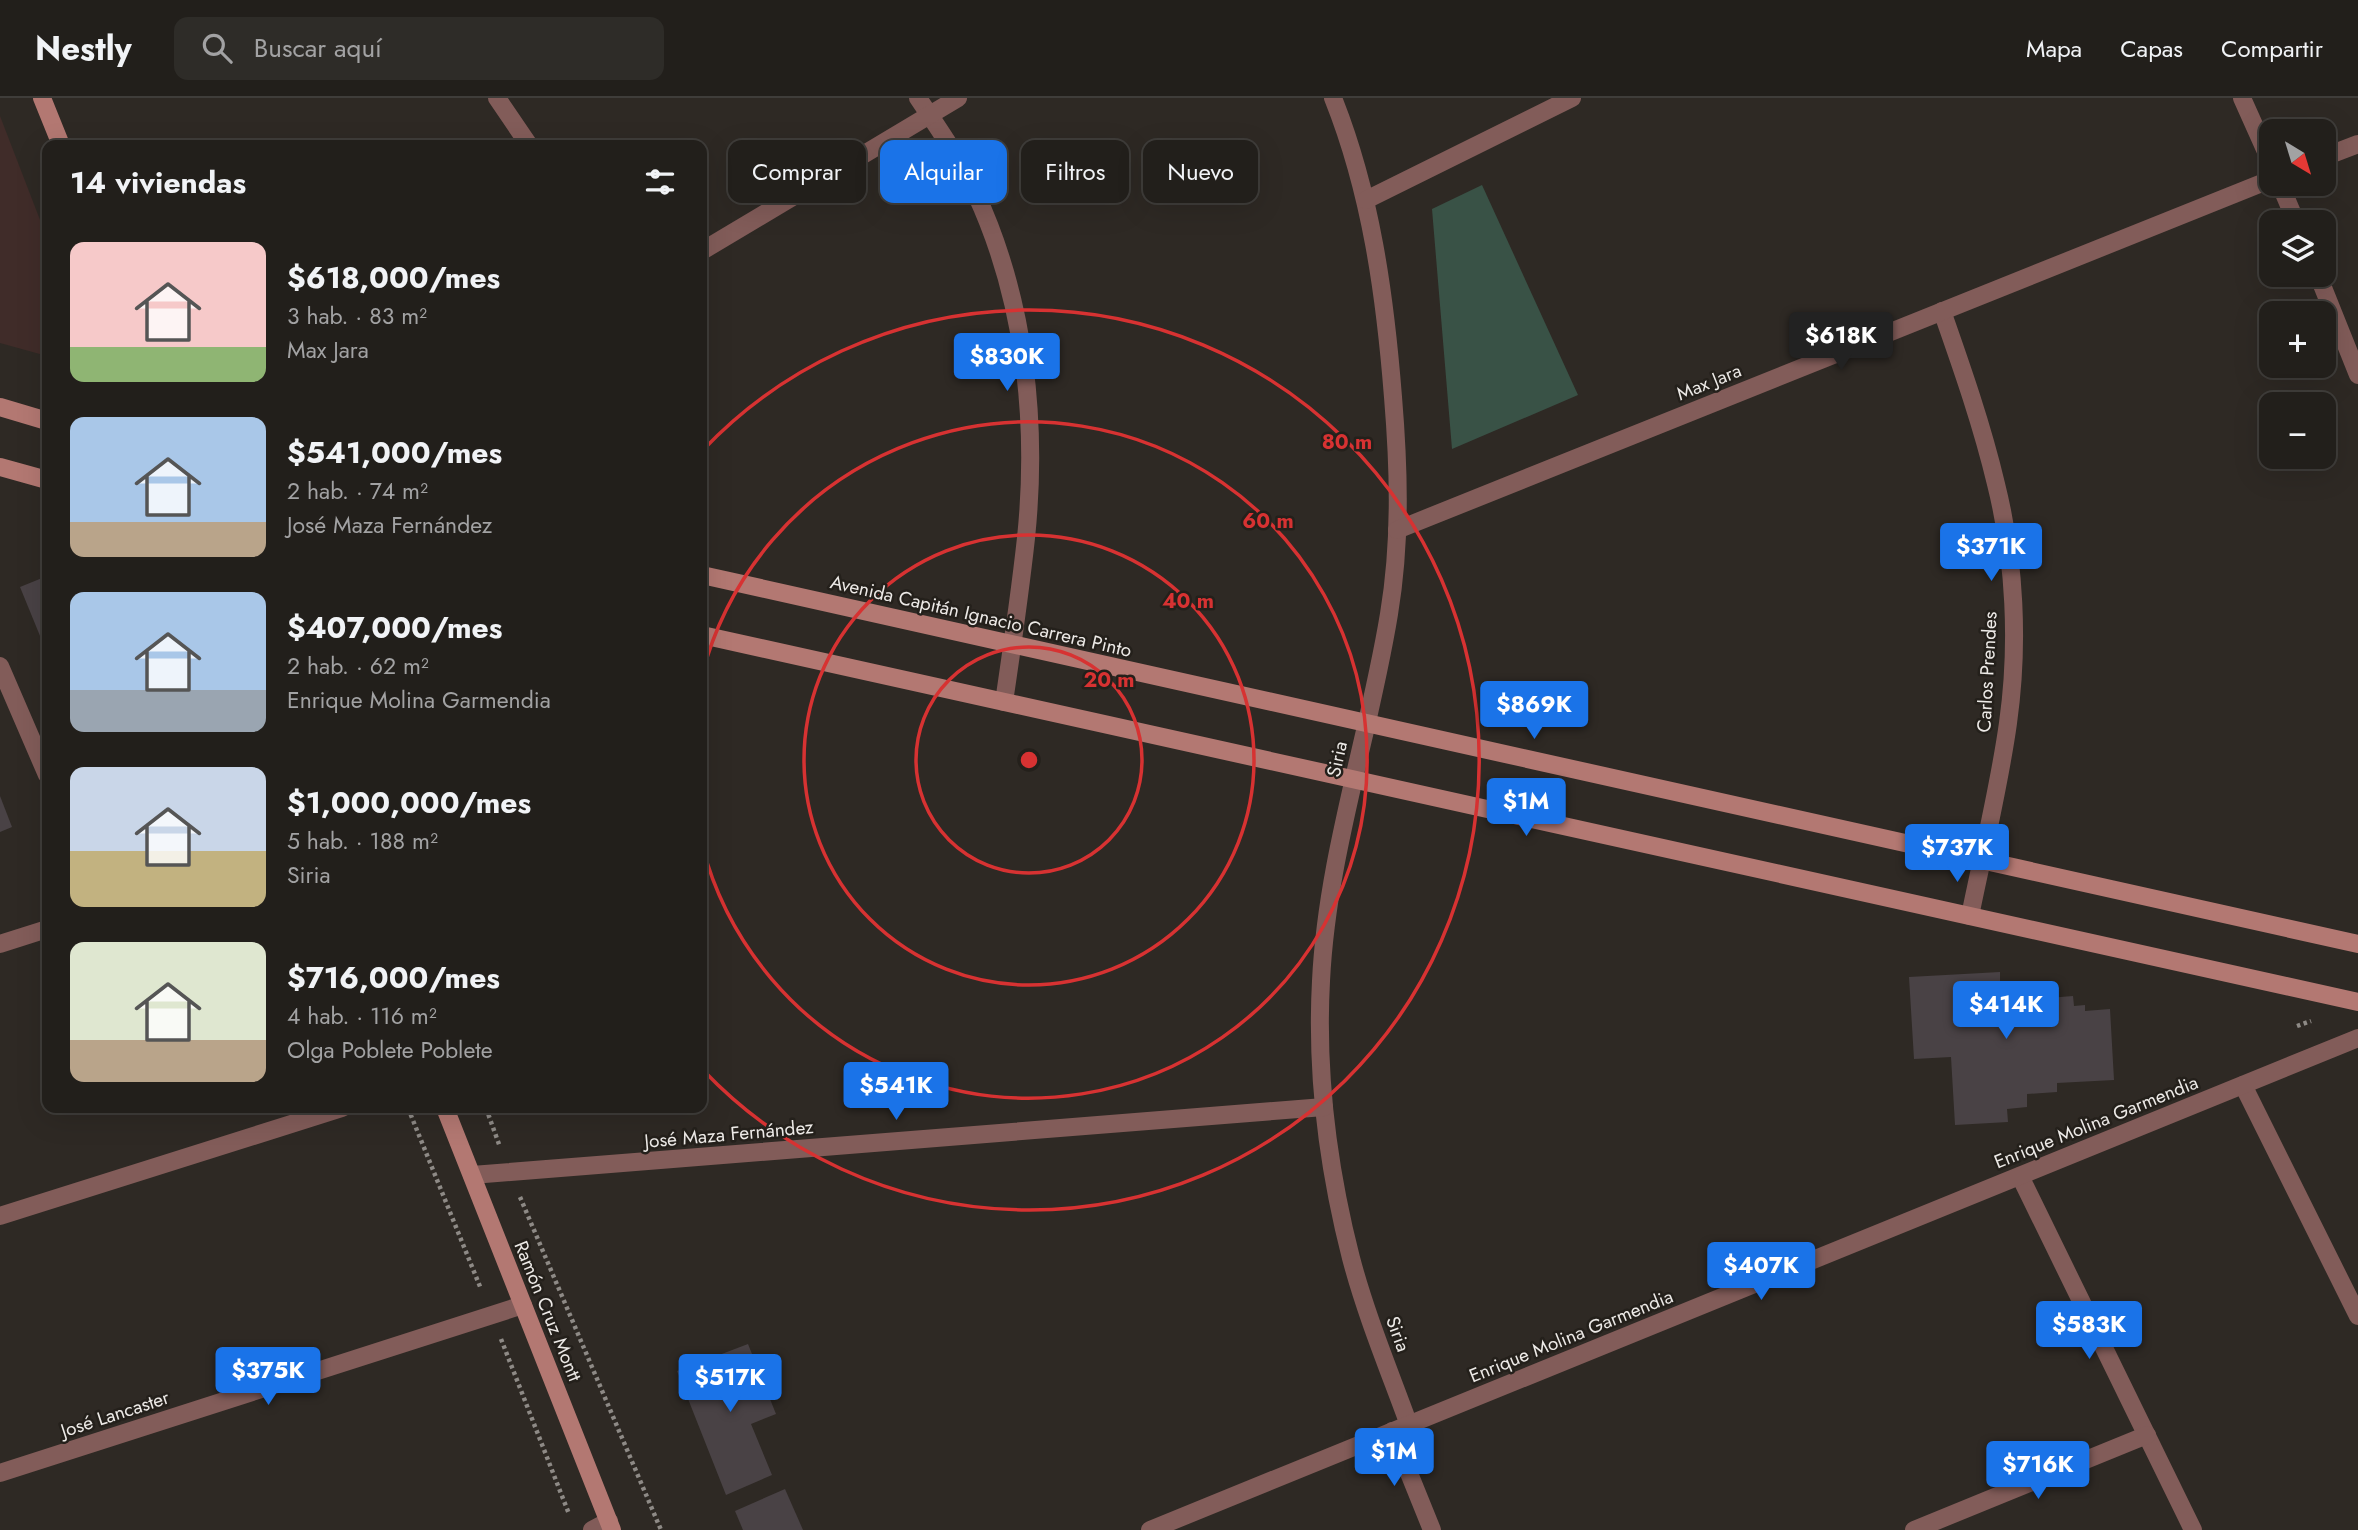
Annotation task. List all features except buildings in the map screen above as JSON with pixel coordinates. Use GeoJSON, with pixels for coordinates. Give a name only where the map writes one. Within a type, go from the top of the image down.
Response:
{"type":"FeatureCollection","features":[{"type":"Feature","properties":{"kind":"street"},"geometry":{"type":"LineString","coordinates":[[42,98],[59,140]]}},
{"type":"Feature","properties":{"kind":"street"},"geometry":{"type":"LineString","coordinates":[[497,98],[526,140]]}},
{"type":"Feature","properties":{"kind":"street"},"geometry":{"type":"LineString","coordinates":[[918,98],[955,153],[976,193],[1010,289],[1022,344],[1030,468],[1026,537],[1004,702]]}},
{"type":"Feature","properties":{"kind":"street"},"geometry":{"type":"LineString","coordinates":[[707,248],[958,98]]}},
{"type":"Feature","properties":{"kind":"street","name":"Siria"},"geometry":{"type":"LineString","coordinates":[[1333,98],[1366,200],[1385,310],[1398,479],[1395,574],[1390,607],[1333,873],[1326,920],[1320,1045],[1330,1158],[1352,1260],[1409,1425]]}},
{"type":"Feature","properties":{"kind":"street"},"geometry":{"type":"LineString","coordinates":[[1366,200],[1572,98]]}},
{"type":"Feature","properties":{"kind":"street"},"geometry":{"type":"LineString","coordinates":[[2242,98],[2259,136]]}},
{"type":"Feature","properties":{"kind":"street"},"geometry":{"type":"LineString","coordinates":[[2336,152],[2358,144]]}},
{"type":"Feature","properties":{"kind":"street","name":"Max Jara"},"geometry":{"type":"LineString","coordinates":[[1397,530],[2259,184]]}},
{"type":"Feature","properties":{"kind":"street"},"geometry":{"type":"LineString","coordinates":[[2323,287],[2358,374]]}},
{"type":"Feature","properties":{"kind":"street","name":"Carlos Prendes"},"geometry":{"type":"LineString","coordinates":[[1942,311],[1997,487],[2007,544],[2012,602],[2013,661],[2008,721],[1970,916]]}},
{"type":"Feature","properties":{"kind":"street"},"geometry":{"type":"LineString","coordinates":[[0,407],[42,420]]}},
{"type":"Feature","properties":{"kind":"street"},"geometry":{"type":"LineString","coordinates":[[0,467],[42,479]]}},
{"type":"Feature","properties":{"kind":"street","name":"Avenida Capitán Ignacio Carrera Pinto"},"geometry":{"type":"LineString","coordinates":[[707,576],[2358,944]]}},
{"type":"Feature","properties":{"kind":"street"},"geometry":{"type":"LineString","coordinates":[[707,636],[2358,1002]]}},
{"type":"Feature","properties":{"kind":"street"},"geometry":{"type":"LineString","coordinates":[[0,666],[42,763]]}},
{"type":"Feature","properties":{"kind":"street"},"geometry":{"type":"LineString","coordinates":[[0,944],[42,931]]}},
{"type":"Feature","properties":{"kind":"street","name":"Enrique Molina Garmendia"},"geometry":{"type":"LineString","coordinates":[[1150,1530],[2358,1038]]}},
{"type":"Feature","properties":{"kind":"street"},"geometry":{"type":"LineString","coordinates":[[2243,1085],[2358,1317]]}},
{"type":"Feature","properties":{"kind":"street","name":"José Maza Fernández"},"geometry":{"type":"LineString","coordinates":[[472,1175],[1324,1107]]}},
{"type":"Feature","properties":{"kind":"street"},"geometry":{"type":"LineString","coordinates":[[0,1216],[326,1113]]}},
{"type":"Feature","properties":{"kind":"street","name":"Ramón Cruz Montt"},"geometry":{"type":"LineString","coordinates":[[447,1113],[611,1526]]}},
{"type":"Feature","properties":{"kind":"street"},"geometry":{"type":"LineString","coordinates":[[2020,1176],[2193,1530]]}},
{"type":"Feature","properties":{"kind":"street","name":"José Lancaster"},"geometry":{"type":"LineString","coordinates":[[0,1473],[523,1305]]}},
{"type":"Feature","properties":{"kind":"street"},"geometry":{"type":"LineString","coordinates":[[1392,1432],[1432,1530]]}},
{"type":"Feature","properties":{"kind":"street"},"geometry":{"type":"LineString","coordinates":[[1914,1530],[2147,1436]]}},
{"type":"Feature","properties":{"kind":"street"},"geometry":{"type":"LineString","coordinates":[[592,1530],[611,1526]]}},
{"type":"Feature","properties":{"kind":"path"},"geometry":{"type":"LineString","coordinates":[[488,1113],[509,1173],[662,1530]]}},
{"type":"Feature","properties":{"kind":"shaded area"},"geometry":{"type":"Polygon","coordinates":[[[0,116],[42,225],[42,355],[0,343],[0,116]]]}},
{"type":"Feature","properties":{"kind":"green space"},"geometry":{"type":"Polygon","coordinates":[[[1482,185],[1578,395],[1452,449],[1432,209],[1482,185]]]}}]}
